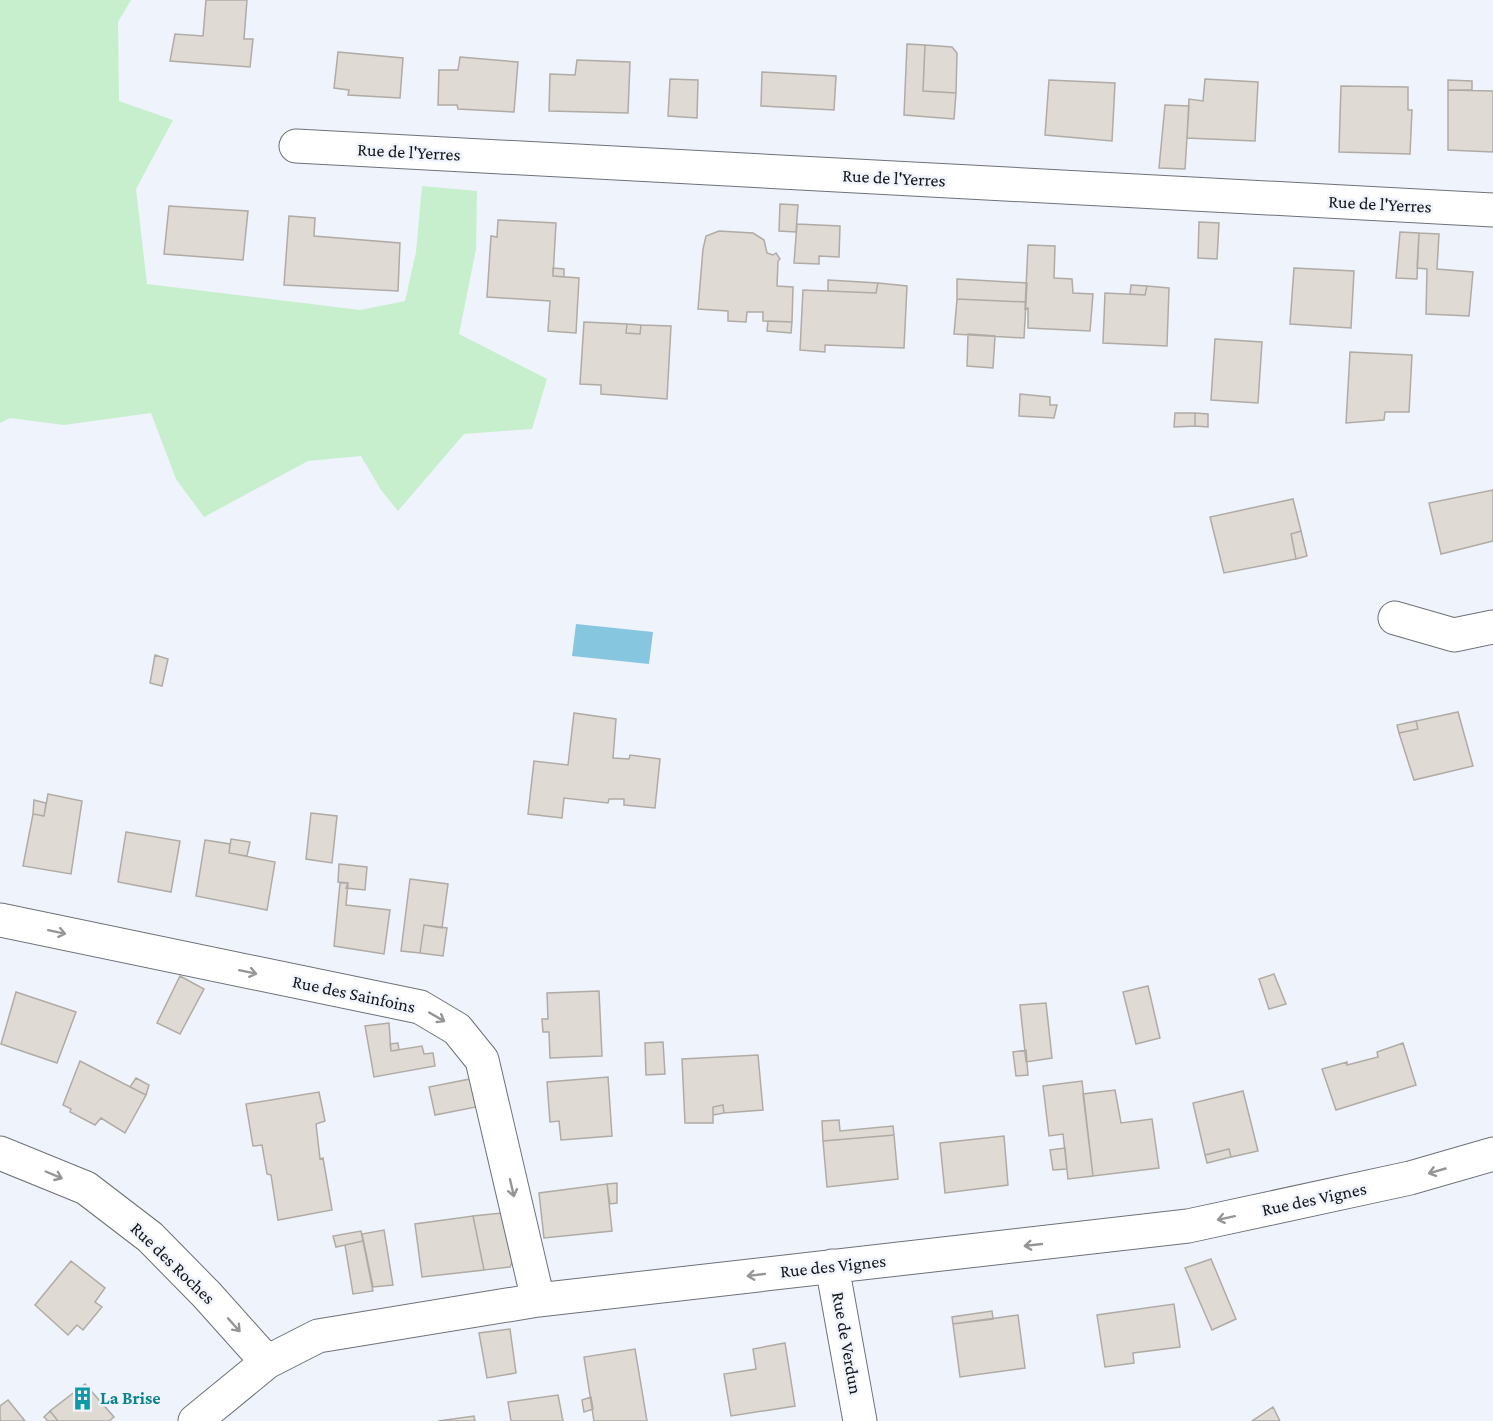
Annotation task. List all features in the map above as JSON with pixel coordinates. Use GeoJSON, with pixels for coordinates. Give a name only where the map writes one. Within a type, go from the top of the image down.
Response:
{"type":"FeatureCollection","features":[{"type":"Feature","properties":{"kind":"street","name":"Rue de l'Yerres"},"geometry":{"type":"LineString","coordinates":[[296,146],[1493,210]]}},
{"type":"Feature","properties":{"kind":"street"},"geometry":{"type":"LineString","coordinates":[[1395,618],[1454,635],[1493,627]]}},
{"type":"Feature","properties":{"kind":"street","name":"Rue des Sainfoins"},"geometry":{"type":"LineString","coordinates":[[0,920],[420,1007],[457,1029],[482,1060],[538,1300]]}},
{"type":"Feature","properties":{"kind":"street","name":"Rue des Roches"},"geometry":{"type":"LineString","coordinates":[[0,1152],[86,1188],[150,1237],[207,1295],[267,1362]]}},
{"type":"Feature","properties":{"kind":"street","name":"Rue des Vignes"},"geometry":{"type":"LineString","coordinates":[[195,1421],[267,1362],[318,1336],[538,1300],[1188,1226],[1410,1178],[1493,1154]]}},
{"type":"Feature","properties":{"kind":"street","name":"Rue de Verdun"},"geometry":{"type":"LineString","coordinates":[[832,1266],[860,1421]]}},
{"type":"Feature","properties":{"kind":"green space"},"geometry":{"type":"Polygon","coordinates":[[[0,0],[131,0],[118,22],[119,101],[173,120],[136,189],[147,284],[360,310],[405,301],[416,252],[422,186],[477,191],[476,249],[459,334],[547,379],[532,429],[464,434],[398,511],[381,490],[361,456],[308,461],[204,517],[176,479],[151,413],[64,425],[10,418],[0,423],[0,0]]]}},
{"type":"Feature","properties":{"kind":"water"},"geometry":{"type":"Polygon","coordinates":[[[576,624],[653,632],[649,664],[572,656],[576,624]]]}},
{"type":"Feature","properties":{"kind":"building"},"geometry":{"type":"Polygon","coordinates":[[[206,0],[247,0],[244,39],[253,39],[250,67],[170,61],[175,34],[203,36],[206,0]]]}},
{"type":"Feature","properties":{"kind":"building"},"geometry":{"type":"Polygon","coordinates":[[[907,44],[925,45],[923,91],[956,93],[954,119],[904,115],[907,44]]]}},
{"type":"Feature","properties":{"kind":"building"},"geometry":{"type":"Polygon","coordinates":[[[925,45],[952,47],[957,53],[956,93],[923,91],[925,45]]]}},
{"type":"Feature","properties":{"kind":"building"},"geometry":{"type":"Polygon","coordinates":[[[338,52],[403,58],[400,98],[348,95],[349,90],[334,88],[338,52]]]}},
{"type":"Feature","properties":{"kind":"building"},"geometry":{"type":"Polygon","coordinates":[[[460,57],[518,62],[514,112],[458,109],[457,105],[438,105],[439,70],[458,70],[460,57]]]}},
{"type":"Feature","properties":{"kind":"building"},"geometry":{"type":"Polygon","coordinates":[[[577,60],[630,62],[628,113],[549,111],[550,74],[575,75],[577,60]]]}},
{"type":"Feature","properties":{"kind":"building"},"geometry":{"type":"Polygon","coordinates":[[[762,72],[836,76],[834,110],[761,106],[762,72]]]}},
{"type":"Feature","properties":{"kind":"building"},"geometry":{"type":"Polygon","coordinates":[[[670,79],[698,80],[697,118],[668,116],[670,79]]]}},
{"type":"Feature","properties":{"kind":"building"},"geometry":{"type":"Polygon","coordinates":[[[1205,79],[1258,82],[1255,141],[1187,138],[1189,99],[1203,101],[1205,79]]]}},
{"type":"Feature","properties":{"kind":"building"},"geometry":{"type":"Polygon","coordinates":[[[1049,80],[1115,83],[1112,141],[1045,135],[1049,80]]]}},
{"type":"Feature","properties":{"kind":"building"},"geometry":{"type":"Polygon","coordinates":[[[1448,80],[1472,81],[1472,90],[1448,90],[1448,80]]]}},
{"type":"Feature","properties":{"kind":"building"},"geometry":{"type":"Polygon","coordinates":[[[1341,86],[1408,87],[1408,110],[1412,110],[1410,154],[1339,152],[1341,86]]]}},
{"type":"Feature","properties":{"kind":"building"},"geometry":{"type":"Polygon","coordinates":[[[1448,90],[1493,91],[1493,152],[1448,150],[1448,90]]]}},
{"type":"Feature","properties":{"kind":"building"},"geometry":{"type":"Polygon","coordinates":[[[1165,105],[1189,106],[1185,169],[1159,168],[1165,105]]]}},
{"type":"Feature","properties":{"kind":"building"},"geometry":{"type":"Polygon","coordinates":[[[780,204],[798,205],[796,232],[779,231],[780,204]]]}},
{"type":"Feature","properties":{"kind":"building"},"geometry":{"type":"Polygon","coordinates":[[[169,206],[248,211],[243,260],[164,254],[169,206]]]}},
{"type":"Feature","properties":{"kind":"building"},"geometry":{"type":"Polygon","coordinates":[[[289,216],[315,218],[314,236],[400,243],[398,291],[284,285],[289,216]]]}},
{"type":"Feature","properties":{"kind":"building"},"geometry":{"type":"Polygon","coordinates":[[[498,220],[556,223],[553,276],[579,278],[576,333],[548,331],[550,301],[487,297],[491,236],[497,237],[498,220]]]}},
{"type":"Feature","properties":{"kind":"building"},"geometry":{"type":"Polygon","coordinates":[[[1199,222],[1219,223],[1217,259],[1198,258],[1199,222]]]}},
{"type":"Feature","properties":{"kind":"building"},"geometry":{"type":"Polygon","coordinates":[[[797,224],[840,226],[839,257],[819,256],[819,264],[794,263],[797,224]]]}},
{"type":"Feature","properties":{"kind":"building"},"geometry":{"type":"Polygon","coordinates":[[[719,231],[753,233],[764,240],[767,253],[773,255],[776,253],[780,259],[777,286],[793,287],[792,322],[763,321],[763,312],[747,312],[746,322],[728,321],[728,311],[698,309],[706,236],[719,231]]]}},
{"type":"Feature","properties":{"kind":"building"},"geometry":{"type":"Polygon","coordinates":[[[1400,232],[1419,233],[1417,279],[1396,278],[1400,232]]]}},
{"type":"Feature","properties":{"kind":"building"},"geometry":{"type":"Polygon","coordinates":[[[1419,233],[1439,234],[1437,269],[1473,272],[1469,316],[1426,314],[1427,269],[1417,268],[1419,233]]]}},
{"type":"Feature","properties":{"kind":"building"},"geometry":{"type":"Polygon","coordinates":[[[1028,245],[1055,246],[1054,278],[1072,279],[1073,293],[1093,294],[1090,331],[1028,328],[1028,308],[1025,309],[1028,245]]]}},
{"type":"Feature","properties":{"kind":"building"},"geometry":{"type":"Polygon","coordinates":[[[553,268],[564,269],[564,277],[553,276],[553,268]]]}},
{"type":"Feature","properties":{"kind":"building"},"geometry":{"type":"Polygon","coordinates":[[[1294,268],[1354,271],[1351,328],[1290,324],[1294,268]]]}},
{"type":"Feature","properties":{"kind":"building"},"geometry":{"type":"Polygon","coordinates":[[[957,279],[1027,283],[1026,302],[957,299],[957,279]]]}},
{"type":"Feature","properties":{"kind":"building"},"geometry":{"type":"Polygon","coordinates":[[[828,280],[878,283],[876,293],[828,291],[828,280]]]}},
{"type":"Feature","properties":{"kind":"building"},"geometry":{"type":"Polygon","coordinates":[[[878,283],[907,286],[904,348],[825,345],[825,352],[800,350],[803,290],[876,293],[878,283]]]}},
{"type":"Feature","properties":{"kind":"building"},"geometry":{"type":"Polygon","coordinates":[[[1131,285],[1147,286],[1145,295],[1130,294],[1131,285]]]}},
{"type":"Feature","properties":{"kind":"building"},"geometry":{"type":"Polygon","coordinates":[[[1147,286],[1169,288],[1167,346],[1103,343],[1105,293],[1145,295],[1147,286]]]}},
{"type":"Feature","properties":{"kind":"building"},"geometry":{"type":"Polygon","coordinates":[[[957,299],[1026,302],[1024,338],[954,334],[957,299]]]}},
{"type":"Feature","properties":{"kind":"building"},"geometry":{"type":"Polygon","coordinates":[[[768,321],[792,322],[791,333],[767,331],[768,321]]]}},
{"type":"Feature","properties":{"kind":"building"},"geometry":{"type":"Polygon","coordinates":[[[584,322],[627,324],[626,333],[640,334],[641,325],[671,326],[667,399],[601,394],[601,385],[580,384],[584,322]]]}},
{"type":"Feature","properties":{"kind":"building"},"geometry":{"type":"Polygon","coordinates":[[[627,324],[641,325],[640,334],[626,333],[627,324]]]}},
{"type":"Feature","properties":{"kind":"building"},"geometry":{"type":"Polygon","coordinates":[[[968,334],[995,336],[993,368],[967,366],[968,334]]]}},
{"type":"Feature","properties":{"kind":"building"},"geometry":{"type":"Polygon","coordinates":[[[1215,339],[1262,342],[1258,403],[1211,400],[1215,339]]]}},
{"type":"Feature","properties":{"kind":"building"},"geometry":{"type":"Polygon","coordinates":[[[1350,352],[1412,355],[1409,412],[1385,412],[1384,420],[1346,423],[1350,352]]]}},
{"type":"Feature","properties":{"kind":"building"},"geometry":{"type":"Polygon","coordinates":[[[1020,394],[1050,397],[1050,405],[1057,405],[1054,418],[1019,416],[1020,394]]]}},
{"type":"Feature","properties":{"kind":"building"},"geometry":{"type":"Polygon","coordinates":[[[1175,413],[1195,413],[1195,426],[1174,427],[1175,413]]]}},
{"type":"Feature","properties":{"kind":"building"},"geometry":{"type":"Polygon","coordinates":[[[1195,413],[1208,414],[1208,427],[1195,426],[1195,413]]]}},
{"type":"Feature","properties":{"kind":"building"},"geometry":{"type":"Polygon","coordinates":[[[1493,490],[1493,541],[1441,554],[1429,503],[1493,490]]]}},
{"type":"Feature","properties":{"kind":"building"},"geometry":{"type":"Polygon","coordinates":[[[1293,499],[1301,531],[1291,534],[1296,559],[1224,573],[1210,517],[1293,499]]]}},
{"type":"Feature","properties":{"kind":"building"},"geometry":{"type":"Polygon","coordinates":[[[1301,531],[1307,556],[1296,559],[1291,534],[1301,531]]]}},
{"type":"Feature","properties":{"kind":"building"},"geometry":{"type":"Polygon","coordinates":[[[155,655],[168,659],[162,686],[150,683],[155,655]]]}},
{"type":"Feature","properties":{"kind":"building"},"geometry":{"type":"Polygon","coordinates":[[[1458,712],[1473,766],[1414,780],[1399,733],[1418,729],[1416,721],[1458,712]]]}},
{"type":"Feature","properties":{"kind":"building"},"geometry":{"type":"Polygon","coordinates":[[[574,713],[616,719],[613,758],[629,759],[630,755],[660,759],[655,808],[624,805],[624,799],[609,799],[608,803],[564,798],[562,818],[528,814],[534,761],[568,765],[574,713]]]}},
{"type":"Feature","properties":{"kind":"building"},"geometry":{"type":"Polygon","coordinates":[[[1416,721],[1418,729],[1399,733],[1397,725],[1416,721]]]}},
{"type":"Feature","properties":{"kind":"building"},"geometry":{"type":"Polygon","coordinates":[[[48,794],[82,801],[71,874],[23,866],[33,814],[44,816],[48,794]]]}},
{"type":"Feature","properties":{"kind":"building"},"geometry":{"type":"Polygon","coordinates":[[[34,800],[46,803],[44,816],[33,814],[34,800]]]}},
{"type":"Feature","properties":{"kind":"building"},"geometry":{"type":"Polygon","coordinates":[[[311,813],[337,816],[332,863],[306,859],[311,813]]]}},
{"type":"Feature","properties":{"kind":"building"},"geometry":{"type":"Polygon","coordinates":[[[126,832],[180,841],[171,892],[118,882],[126,832]]]}},
{"type":"Feature","properties":{"kind":"building"},"geometry":{"type":"Polygon","coordinates":[[[231,839],[250,842],[247,856],[229,853],[231,839]]]}},
{"type":"Feature","properties":{"kind":"building"},"geometry":{"type":"Polygon","coordinates":[[[205,840],[230,844],[229,853],[275,862],[267,910],[196,896],[205,840]]]}},
{"type":"Feature","properties":{"kind":"building"},"geometry":{"type":"Polygon","coordinates":[[[339,864],[367,867],[365,890],[346,888],[348,883],[338,882],[339,864]]]}},
{"type":"Feature","properties":{"kind":"building"},"geometry":{"type":"Polygon","coordinates":[[[410,879],[448,884],[442,928],[424,925],[420,953],[401,951],[410,879]]]}},
{"type":"Feature","properties":{"kind":"building"},"geometry":{"type":"Polygon","coordinates":[[[340,883],[348,883],[346,905],[390,910],[384,954],[334,946],[340,883]]]}},
{"type":"Feature","properties":{"kind":"building"},"geometry":{"type":"Polygon","coordinates":[[[424,925],[447,928],[443,956],[420,953],[424,925]]]}},
{"type":"Feature","properties":{"kind":"building"},"geometry":{"type":"Polygon","coordinates":[[[1274,974],[1286,1004],[1269,1009],[1259,979],[1274,974]]]}},
{"type":"Feature","properties":{"kind":"building"},"geometry":{"type":"Polygon","coordinates":[[[180,976],[204,989],[180,1034],[157,1023],[180,976]]]}},
{"type":"Feature","properties":{"kind":"building"},"geometry":{"type":"Polygon","coordinates":[[[1148,986],[1160,1038],[1136,1044],[1123,992],[1148,986]]]}},
{"type":"Feature","properties":{"kind":"building"},"geometry":{"type":"Polygon","coordinates":[[[599,991],[602,1056],[550,1058],[549,1032],[543,1032],[542,1019],[548,1019],[547,993],[599,991]]]}},
{"type":"Feature","properties":{"kind":"building"},"geometry":{"type":"Polygon","coordinates":[[[16,992],[76,1012],[57,1063],[1,1044],[16,992]]]}},
{"type":"Feature","properties":{"kind":"building"},"geometry":{"type":"Polygon","coordinates":[[[1046,1003],[1052,1058],[1026,1062],[1020,1005],[1046,1003]]]}},
{"type":"Feature","properties":{"kind":"building"},"geometry":{"type":"Polygon","coordinates":[[[389,1023],[391,1051],[422,1046],[424,1054],[433,1053],[435,1066],[374,1077],[365,1026],[389,1023]]]}},
{"type":"Feature","properties":{"kind":"building"},"geometry":{"type":"Polygon","coordinates":[[[663,1042],[665,1074],[646,1075],[645,1043],[663,1042]]]}},
{"type":"Feature","properties":{"kind":"building"},"geometry":{"type":"Polygon","coordinates":[[[398,1043],[399,1050],[391,1051],[390,1044],[398,1043]]]}},
{"type":"Feature","properties":{"kind":"building"},"geometry":{"type":"Polygon","coordinates":[[[1403,1043],[1416,1085],[1336,1110],[1322,1069],[1378,1057],[1377,1052],[1403,1043]]]}},
{"type":"Feature","properties":{"kind":"building"},"geometry":{"type":"Polygon","coordinates":[[[1026,1050],[1028,1075],[1016,1076],[1013,1052],[1026,1050]]]}},
{"type":"Feature","properties":{"kind":"building"},"geometry":{"type":"Polygon","coordinates":[[[758,1055],[763,1110],[724,1113],[723,1105],[713,1107],[713,1123],[685,1123],[682,1059],[758,1055]]]}},
{"type":"Feature","properties":{"kind":"building"},"geometry":{"type":"Polygon","coordinates":[[[80,1061],[146,1095],[125,1133],[101,1118],[95,1125],[70,1112],[71,1109],[63,1105],[80,1061]]]}},
{"type":"Feature","properties":{"kind":"building"},"geometry":{"type":"Polygon","coordinates":[[[608,1077],[612,1136],[561,1140],[559,1121],[550,1122],[547,1082],[608,1077]]]}},
{"type":"Feature","properties":{"kind":"building"},"geometry":{"type":"Polygon","coordinates":[[[136,1078],[149,1085],[146,1095],[130,1087],[136,1078]]]}},
{"type":"Feature","properties":{"kind":"building"},"geometry":{"type":"Polygon","coordinates":[[[475,1078],[481,1106],[435,1115],[429,1087],[475,1078]]]}},
{"type":"Feature","properties":{"kind":"building"},"geometry":{"type":"Polygon","coordinates":[[[1082,1081],[1093,1176],[1068,1179],[1063,1134],[1049,1136],[1043,1086],[1082,1081]]]}},
{"type":"Feature","properties":{"kind":"building"},"geometry":{"type":"Polygon","coordinates":[[[1115,1090],[1121,1123],[1152,1119],[1159,1168],[1093,1176],[1083,1094],[1115,1090]]]}},
{"type":"Feature","properties":{"kind":"building"},"geometry":{"type":"Polygon","coordinates":[[[1243,1091],[1258,1151],[1231,1157],[1229,1149],[1205,1155],[1193,1103],[1243,1091]]]}},
{"type":"Feature","properties":{"kind":"building"},"geometry":{"type":"Polygon","coordinates":[[[319,1092],[325,1121],[316,1124],[320,1159],[323,1158],[332,1210],[278,1220],[271,1175],[267,1174],[262,1145],[253,1146],[246,1104],[319,1092]]]}},
{"type":"Feature","properties":{"kind":"building"},"geometry":{"type":"Polygon","coordinates":[[[723,1105],[724,1113],[713,1115],[713,1107],[723,1105]]]}},
{"type":"Feature","properties":{"kind":"building"},"geometry":{"type":"Polygon","coordinates":[[[839,1120],[840,1131],[893,1126],[894,1135],[823,1141],[822,1121],[839,1120]]]}},
{"type":"Feature","properties":{"kind":"building"},"geometry":{"type":"Polygon","coordinates":[[[894,1135],[898,1179],[827,1187],[823,1141],[894,1135]]]}},
{"type":"Feature","properties":{"kind":"building"},"geometry":{"type":"Polygon","coordinates":[[[1004,1136],[1008,1185],[945,1193],[940,1143],[1004,1136]]]}},
{"type":"Feature","properties":{"kind":"building"},"geometry":{"type":"Polygon","coordinates":[[[1065,1148],[1067,1169],[1053,1170],[1050,1150],[1065,1148]]]}},
{"type":"Feature","properties":{"kind":"building"},"geometry":{"type":"Polygon","coordinates":[[[1229,1149],[1231,1157],[1207,1163],[1205,1155],[1229,1149]]]}},
{"type":"Feature","properties":{"kind":"building"},"geometry":{"type":"Polygon","coordinates":[[[617,1183],[617,1203],[610,1204],[607,1184],[617,1183]]]}},
{"type":"Feature","properties":{"kind":"building"},"geometry":{"type":"Polygon","coordinates":[[[607,1184],[612,1231],[544,1238],[539,1193],[607,1184]]]}},
{"type":"Feature","properties":{"kind":"building"},"geometry":{"type":"Polygon","coordinates":[[[502,1213],[513,1260],[510,1267],[484,1270],[473,1216],[502,1213]]]}},
{"type":"Feature","properties":{"kind":"building"},"geometry":{"type":"Polygon","coordinates":[[[473,1216],[484,1270],[422,1277],[415,1224],[473,1216]]]}},
{"type":"Feature","properties":{"kind":"building"},"geometry":{"type":"Polygon","coordinates":[[[384,1230],[393,1285],[373,1287],[362,1234],[384,1230]]]}},
{"type":"Feature","properties":{"kind":"building"},"geometry":{"type":"Polygon","coordinates":[[[361,1231],[363,1241],[336,1247],[333,1236],[361,1231]]]}},
{"type":"Feature","properties":{"kind":"building"},"geometry":{"type":"Polygon","coordinates":[[[363,1241],[373,1291],[353,1294],[345,1245],[363,1241]]]}},
{"type":"Feature","properties":{"kind":"building"},"geometry":{"type":"Polygon","coordinates":[[[1211,1259],[1236,1319],[1212,1330],[1185,1268],[1211,1259]]]}},
{"type":"Feature","properties":{"kind":"building"},"geometry":{"type":"Polygon","coordinates":[[[71,1261],[105,1288],[95,1302],[102,1307],[83,1330],[77,1325],[68,1335],[35,1305],[71,1261]]]}},
{"type":"Feature","properties":{"kind":"building"},"geometry":{"type":"Polygon","coordinates":[[[1174,1304],[1180,1347],[1133,1353],[1134,1363],[1105,1367],[1097,1315],[1174,1304]]]}},
{"type":"Feature","properties":{"kind":"building"},"geometry":{"type":"Polygon","coordinates":[[[992,1311],[993,1319],[953,1324],[952,1317],[992,1311]]]}},
{"type":"Feature","properties":{"kind":"building"},"geometry":{"type":"Polygon","coordinates":[[[1018,1315],[1025,1368],[960,1377],[953,1324],[1018,1315]]]}},
{"type":"Feature","properties":{"kind":"building"},"geometry":{"type":"Polygon","coordinates":[[[510,1329],[516,1373],[487,1378],[479,1333],[510,1329]]]}},
{"type":"Feature","properties":{"kind":"building"},"geometry":{"type":"Polygon","coordinates":[[[785,1343],[795,1406],[731,1416],[724,1374],[756,1369],[753,1349],[785,1343]]]}},
{"type":"Feature","properties":{"kind":"building"},"geometry":{"type":"Polygon","coordinates":[[[635,1349],[647,1421],[594,1421],[584,1357],[635,1349]]]}},
{"type":"Feature","properties":{"kind":"building","name":"La Brise"},"geometry":{"type":"Polygon","coordinates":[[[85,1384],[114,1417],[109,1421],[58,1421],[50,1411],[85,1384]]]}},
{"type":"Feature","properties":{"kind":"building"},"geometry":{"type":"Polygon","coordinates":[[[558,1395],[563,1421],[511,1421],[508,1402],[558,1395]]]}},
{"type":"Feature","properties":{"kind":"building"},"geometry":{"type":"Polygon","coordinates":[[[591,1397],[593,1409],[584,1412],[582,1400],[591,1397]]]}},
{"type":"Feature","properties":{"kind":"building"},"geometry":{"type":"Polygon","coordinates":[[[8,1400],[25,1421],[0,1421],[0,1406],[8,1400]]]}},
{"type":"Feature","properties":{"kind":"building"},"geometry":{"type":"Polygon","coordinates":[[[1273,1407],[1280,1421],[1252,1421],[1273,1407]]]}},
{"type":"Feature","properties":{"kind":"building"},"geometry":{"type":"Polygon","coordinates":[[[50,1411],[58,1421],[48,1421],[44,1417],[50,1411]]]}},
{"type":"Feature","properties":{"kind":"building"},"geometry":{"type":"Polygon","coordinates":[[[474,1416],[475,1421],[438,1421],[474,1416]]]}},
{"type":"Feature","properties":{"kind":"place","name":"La Brise"},"geometry":{"type":"Point","coordinates":[82,1398]}}]}
